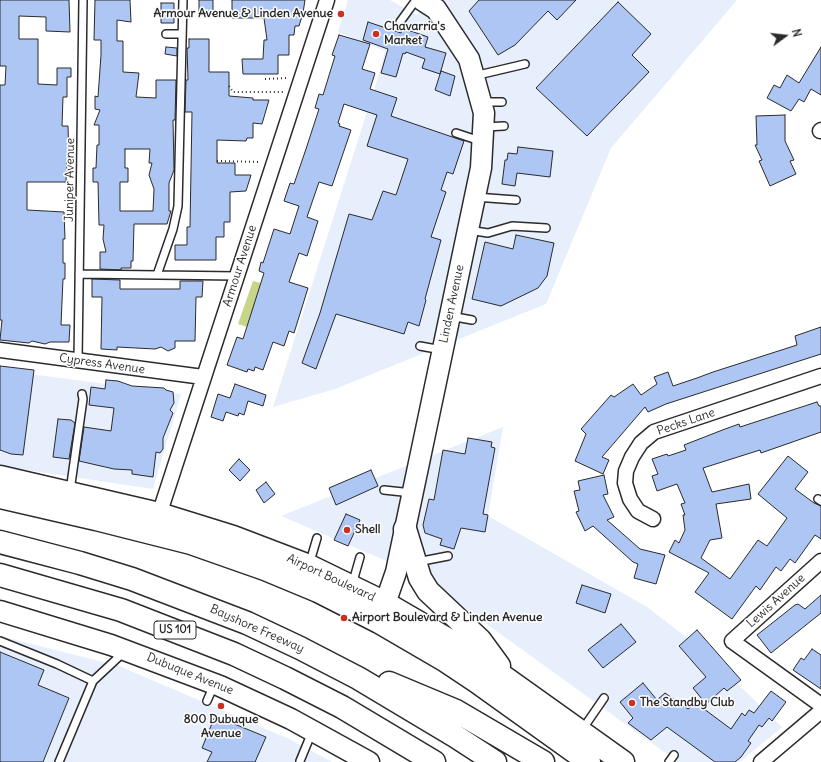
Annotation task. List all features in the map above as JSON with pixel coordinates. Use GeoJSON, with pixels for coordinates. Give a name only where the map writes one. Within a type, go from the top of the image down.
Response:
{"type":"FeatureCollection","features":[{"type":"Feature","properties":{"kind":"main road","name":"Linden Avenue"},"geometry":{"type":"LineString","coordinates":[[382,613],[396,572],[481,168],[484,113],[474,76],[469,59],[434,3]]}},
{"type":"Feature","properties":{"kind":"main road","name":"Airport Boulevard"},"geometry":{"type":"LineString","coordinates":[[0,477],[70,493],[156,524],[198,546],[265,569],[318,591],[382,613],[454,644],[509,680],[623,762]]}},
{"type":"Feature","properties":{"kind":"main road","name":"Airport Boulevard"},"geometry":{"type":"LineString","coordinates":[[0,497],[233,537],[309,566],[352,587],[382,613],[589,762]]}},
{"type":"Feature","properties":{"kind":"main road"},"geometry":{"type":"LineString","coordinates":[[405,529],[420,578],[428,591],[480,640],[509,680]]}},
{"type":"Feature","properties":{"kind":"main road","name":"Bayshore Freeway"},"geometry":{"type":"LineString","coordinates":[[0,542],[80,563],[132,579],[234,617],[300,648],[408,706],[494,762]]}},
{"type":"Feature","properties":{"kind":"main road","name":"US 101"},"geometry":{"type":"LineString","coordinates":[[0,575],[121,610],[180,632],[286,678],[342,707],[434,762]]}},
{"type":"Feature","properties":{"kind":"main road","name":"Dubuque Avenue"},"geometry":{"type":"LineString","coordinates":[[0,612],[126,650],[214,683],[313,731],[369,762]]}},
{"type":"Feature","properties":{"kind":"main road"},"geometry":{"type":"LineString","coordinates":[[300,648],[442,705],[543,762]]}},
{"type":"Feature","properties":{"kind":"main road"},"geometry":{"type":"LineString","coordinates":[[342,707],[413,762]]}},
{"type":"Feature","properties":{"kind":"street","name":"Armour Avenue"},"geometry":{"type":"LineString","coordinates":[[156,524],[326,0]]}},
{"type":"Feature","properties":{"kind":"street","name":"Cypress Avenue"},"geometry":{"type":"LineString","coordinates":[[0,350],[204,377]]}},
{"type":"Feature","properties":{"kind":"street","name":"Pecks Lane"},"geometry":{"type":"LineString","coordinates":[[654,519],[638,511],[630,499],[625,483],[626,471],[632,457],[641,443],[654,432],[821,376]]}},
{"type":"Feature","properties":{"kind":"street","name":"Lewis Avenue"},"geometry":{"type":"LineString","coordinates":[[821,561],[732,641],[821,706]]}},
{"type":"Feature","properties":{"kind":"street"},"geometry":{"type":"LineString","coordinates":[[761,762],[821,711]]}},
{"type":"Feature","properties":{"kind":"lane","name":"Juniper Avenue"},"geometry":{"type":"LineString","coordinates":[[78,360],[83,0]]}},
{"type":"Feature","properties":{"kind":"lane"},"geometry":{"type":"LineString","coordinates":[[157,275],[173,229],[178,206],[183,0]]}},
{"type":"Feature","properties":{"kind":"lane"},"geometry":{"type":"LineString","coordinates":[[400,22],[416,0]]}},
{"type":"Feature","properties":{"kind":"lane"},"geometry":{"type":"LineString","coordinates":[[166,34],[182,34]]}},
{"type":"Feature","properties":{"kind":"lane"},"geometry":{"type":"LineString","coordinates":[[474,76],[525,64]]}},
{"type":"Feature","properties":{"kind":"lane"},"geometry":{"type":"LineString","coordinates":[[481,102],[502,102]]}},
{"type":"Feature","properties":{"kind":"lane"},"geometry":{"type":"LineString","coordinates":[[456,132],[483,134],[504,126]]}},
{"type":"Feature","properties":{"kind":"lane"},"geometry":{"type":"LineString","coordinates":[[475,197],[516,200]]}},
{"type":"Feature","properties":{"kind":"lane"},"geometry":{"type":"LineString","coordinates":[[468,230],[488,233],[512,226],[546,228]]}},
{"type":"Feature","properties":{"kind":"lane"},"geometry":{"type":"LineString","coordinates":[[79,274],[236,276]]}},
{"type":"Feature","properties":{"kind":"lane"},"geometry":{"type":"LineString","coordinates":[[450,316],[472,320]]}},
{"type":"Feature","properties":{"kind":"lane"},"geometry":{"type":"LineString","coordinates":[[420,346],[442,350]]}},
{"type":"Feature","properties":{"kind":"lane"},"geometry":{"type":"LineString","coordinates":[[70,493],[83,399],[82,394]]}},
{"type":"Feature","properties":{"kind":"lane"},"geometry":{"type":"LineString","coordinates":[[384,490],[412,493]]}},
{"type":"Feature","properties":{"kind":"lane"},"geometry":{"type":"LineString","coordinates":[[309,566],[317,538]]}},
{"type":"Feature","properties":{"kind":"lane"},"geometry":{"type":"LineString","coordinates":[[415,562],[448,556]]}},
{"type":"Feature","properties":{"kind":"lane"},"geometry":{"type":"LineString","coordinates":[[352,587],[360,557]]}},
{"type":"Feature","properties":{"kind":"lane"},"geometry":{"type":"LineString","coordinates":[[0,641],[57,664],[93,681]]}},
{"type":"Feature","properties":{"kind":"lane"},"geometry":{"type":"LineString","coordinates":[[59,762],[93,681],[126,650]]}},
{"type":"Feature","properties":{"kind":"lane"},"geometry":{"type":"LineString","coordinates":[[207,701],[214,683]]}},
{"type":"Feature","properties":{"kind":"lane"},"geometry":{"type":"LineString","coordinates":[[581,732],[604,698]]}},
{"type":"Feature","properties":{"kind":"lane"},"geometry":{"type":"LineString","coordinates":[[300,761],[313,731]]}},
{"type":"Feature","properties":{"kind":"lane"},"geometry":{"type":"LineString","coordinates":[[669,762],[674,755]]}},
{"type":"Feature","properties":{"kind":"path"},"geometry":{"type":"LineString","coordinates":[[265,79],[301,78]]}},
{"type":"Feature","properties":{"kind":"path"},"geometry":{"type":"LineString","coordinates":[[229,86],[234,92],[296,92]]}},
{"type":"Feature","properties":{"kind":"path"},"geometry":{"type":"LineString","coordinates":[[217,161],[274,162]]}},
{"type":"Feature","properties":{"kind":"shaded area"},"geometry":{"type":"Polygon","coordinates":[[[348,0],[390,0],[417,15],[429,0],[737,0],[611,148],[546,304],[335,389],[273,407],[380,71],[385,51],[338,32],[348,0]]]}},
{"type":"Feature","properties":{"kind":"shaded area"},"geometry":{"type":"Polygon","coordinates":[[[0,370],[181,394],[153,489],[0,466],[0,370]]]}},
{"type":"Feature","properties":{"kind":"shaded area"},"geometry":{"type":"Polygon","coordinates":[[[503,427],[488,516],[647,607],[703,650],[782,727],[740,762],[678,762],[452,599],[436,582],[281,516],[503,427]]]}},
{"type":"Feature","properties":{"kind":"shaded area"},"geometry":{"type":"Polygon","coordinates":[[[0,636],[119,666],[287,738],[332,762],[0,762],[0,636]]]}},
{"type":"Feature","properties":{"kind":"green space"},"geometry":{"type":"Polygon","coordinates":[[[253,281],[261,283],[247,327],[238,324],[253,281]]]}},
{"type":"Feature","properties":{"kind":"building"},"geometry":{"type":"Polygon","coordinates":[[[0,0],[69,0],[70,32],[46,31],[46,17],[19,16],[19,39],[38,39],[38,84],[57,85],[57,68],[71,68],[71,77],[67,77],[67,97],[63,97],[62,126],[68,126],[69,162],[67,162],[66,182],[27,182],[27,210],[64,212],[65,239],[63,239],[63,263],[65,263],[65,279],[63,279],[61,325],[70,325],[69,342],[50,342],[45,344],[32,341],[29,343],[0,340],[2,320],[0,320],[0,85],[5,85],[6,66],[0,66],[0,0]]]}},
{"type":"Feature","properties":{"kind":"building"},"geometry":{"type":"Polygon","coordinates":[[[95,0],[130,0],[131,22],[117,20],[117,41],[123,41],[123,72],[139,73],[136,97],[156,98],[156,80],[176,80],[175,120],[173,120],[174,170],[169,183],[169,211],[171,211],[167,224],[134,224],[133,261],[131,261],[131,268],[121,268],[121,270],[100,269],[100,252],[106,252],[103,239],[104,225],[99,225],[98,182],[93,182],[93,168],[96,168],[97,145],[99,145],[99,125],[94,125],[100,110],[95,109],[95,96],[98,97],[101,40],[94,40],[95,0]],[[125,149],[125,168],[128,168],[128,182],[120,182],[120,211],[153,211],[154,189],[149,175],[152,163],[149,163],[150,149],[125,149]]]}},
{"type":"Feature","properties":{"kind":"building"},"geometry":{"type":"Polygon","coordinates":[[[199,0],[213,0],[213,15],[199,15],[199,0]]]}},
{"type":"Feature","properties":{"kind":"building"},"geometry":{"type":"Polygon","coordinates":[[[232,0],[305,0],[299,26],[295,26],[294,35],[289,35],[289,55],[278,55],[278,74],[243,74],[242,59],[263,59],[264,40],[267,40],[264,18],[232,18],[232,0]]]}},
{"type":"Feature","properties":{"kind":"building"},"geometry":{"type":"Polygon","coordinates":[[[479,0],[576,0],[557,20],[548,11],[515,45],[498,55],[469,11],[479,0]]]}},
{"type":"Feature","properties":{"kind":"building"},"geometry":{"type":"Polygon","coordinates":[[[618,2],[651,34],[632,55],[649,72],[587,136],[536,88],[618,2]]]}},
{"type":"Feature","properties":{"kind":"building"},"geometry":{"type":"Polygon","coordinates":[[[161,3],[174,3],[174,23],[161,23],[161,3]]]}},
{"type":"Feature","properties":{"kind":"building"},"geometry":{"type":"Polygon","coordinates":[[[368,22],[401,33],[402,28],[428,37],[425,47],[446,53],[440,74],[422,68],[425,59],[406,52],[405,54],[403,53],[396,77],[381,73],[388,49],[363,40],[368,22]]]}},
{"type":"Feature","properties":{"kind":"building"},"geometry":{"type":"Polygon","coordinates":[[[339,35],[370,44],[362,69],[375,73],[370,89],[397,98],[391,116],[464,141],[453,174],[447,172],[441,190],[446,192],[431,237],[441,240],[419,326],[408,322],[404,334],[336,314],[316,369],[302,363],[320,313],[349,214],[372,220],[383,191],[396,195],[408,159],[367,146],[377,115],[344,104],[338,123],[340,124],[339,126],[351,130],[332,186],[319,182],[307,217],[318,221],[307,256],[299,253],[289,282],[308,288],[294,333],[289,331],[284,346],[273,342],[263,370],[255,367],[254,371],[248,369],[247,372],[227,365],[237,337],[243,339],[264,273],[259,271],[261,262],[263,263],[274,229],[290,234],[299,206],[284,201],[290,183],[294,184],[306,149],[319,109],[315,108],[319,94],[323,95],[335,56],[332,55],[339,35]]]}},
{"type":"Feature","properties":{"kind":"building"},"geometry":{"type":"Polygon","coordinates":[[[189,39],[209,39],[209,72],[229,72],[229,96],[253,98],[253,100],[269,100],[262,124],[253,123],[253,138],[247,138],[246,141],[217,140],[217,163],[235,163],[235,175],[251,175],[246,191],[230,192],[230,222],[224,222],[224,237],[216,237],[216,260],[175,260],[175,245],[187,245],[187,227],[190,227],[192,112],[185,112],[186,80],[188,80],[187,48],[189,48],[189,39]]]}},
{"type":"Feature","properties":{"kind":"building"},"geometry":{"type":"Polygon","coordinates":[[[166,47],[177,48],[177,56],[165,54],[166,47]]]}},
{"type":"Feature","properties":{"kind":"building"},"geometry":{"type":"Polygon","coordinates":[[[821,47],[821,95],[811,89],[804,102],[799,99],[791,111],[767,98],[774,85],[780,88],[787,75],[799,83],[821,47]]]}},
{"type":"Feature","properties":{"kind":"building"},"geometry":{"type":"Polygon","coordinates":[[[441,71],[455,76],[450,96],[435,90],[441,71]]]}},
{"type":"Feature","properties":{"kind":"building"},"geometry":{"type":"Polygon","coordinates":[[[785,115],[785,141],[794,160],[790,161],[796,174],[770,186],[759,161],[762,160],[755,145],[757,145],[756,116],[785,115]]]}},
{"type":"Feature","properties":{"kind":"building"},"geometry":{"type":"Polygon","coordinates":[[[518,147],[553,151],[550,177],[517,173],[515,186],[502,184],[505,160],[507,160],[508,153],[517,154],[518,147]]]}},
{"type":"Feature","properties":{"kind":"building"},"geometry":{"type":"Polygon","coordinates":[[[516,235],[554,243],[547,276],[538,288],[501,306],[472,299],[485,242],[513,249],[516,235]]]}},
{"type":"Feature","properties":{"kind":"building"},"geometry":{"type":"Polygon","coordinates":[[[92,279],[120,280],[120,289],[180,289],[180,281],[203,281],[202,297],[196,297],[195,341],[175,341],[175,348],[168,351],[161,347],[155,349],[117,347],[117,350],[101,349],[102,297],[92,297],[92,279]]]}},
{"type":"Feature","properties":{"kind":"building"},"geometry":{"type":"Polygon","coordinates":[[[821,327],[821,354],[666,404],[648,412],[645,407],[602,457],[609,460],[603,474],[575,461],[586,434],[581,429],[611,395],[614,397],[633,384],[641,395],[657,384],[654,377],[668,372],[673,386],[797,345],[795,336],[821,327]]]}},
{"type":"Feature","properties":{"kind":"building"},"geometry":{"type":"Polygon","coordinates":[[[0,366],[34,370],[23,455],[11,454],[0,450],[0,366]]]}},
{"type":"Feature","properties":{"kind":"building"},"geometry":{"type":"Polygon","coordinates":[[[106,380],[118,381],[132,386],[164,388],[173,392],[174,403],[170,410],[173,413],[163,438],[163,449],[160,453],[156,452],[153,477],[132,474],[132,470],[114,469],[79,461],[84,427],[111,431],[114,408],[89,405],[91,387],[105,389],[106,380]]]}},
{"type":"Feature","properties":{"kind":"building"},"geometry":{"type":"Polygon","coordinates":[[[235,384],[266,395],[263,406],[248,401],[244,415],[239,413],[238,416],[226,412],[223,421],[211,417],[218,394],[230,398],[235,384]]]}},
{"type":"Feature","properties":{"kind":"building"},"geometry":{"type":"Polygon","coordinates":[[[817,402],[819,406],[821,406],[821,432],[761,453],[760,450],[703,468],[712,492],[749,484],[751,499],[716,504],[722,538],[710,540],[701,558],[730,579],[758,540],[767,546],[787,518],[758,494],[788,456],[808,472],[795,489],[814,503],[821,506],[821,539],[815,535],[795,563],[790,559],[781,571],[776,567],[760,590],[756,586],[732,619],[695,592],[709,573],[669,552],[675,540],[679,543],[685,530],[683,515],[685,515],[681,504],[685,503],[677,484],[657,491],[652,476],[658,474],[652,459],[686,450],[684,445],[739,424],[740,427],[817,402]]]}},
{"type":"Feature","properties":{"kind":"building"},"geometry":{"type":"Polygon","coordinates":[[[58,419],[71,420],[75,423],[69,459],[53,457],[58,419]]]}},
{"type":"Feature","properties":{"kind":"building"},"geometry":{"type":"Polygon","coordinates":[[[468,438],[492,442],[491,447],[495,448],[483,514],[488,515],[485,532],[461,528],[454,549],[440,545],[442,539],[425,533],[423,525],[429,499],[434,500],[443,450],[465,454],[468,438]]]}},
{"type":"Feature","properties":{"kind":"building"},"geometry":{"type":"Polygon","coordinates":[[[239,459],[250,470],[240,481],[229,470],[239,459]]]}},
{"type":"Feature","properties":{"kind":"building"},"geometry":{"type":"Polygon","coordinates":[[[371,470],[378,486],[336,505],[329,488],[371,470]]]}},
{"type":"Feature","properties":{"kind":"building"},"geometry":{"type":"Polygon","coordinates":[[[604,475],[608,494],[603,495],[614,517],[607,520],[640,549],[665,555],[656,584],[634,578],[638,564],[633,562],[593,526],[585,531],[576,512],[579,511],[574,491],[580,490],[578,481],[604,475]]]}},
{"type":"Feature","properties":{"kind":"building"},"geometry":{"type":"Polygon","coordinates":[[[266,482],[275,494],[264,503],[256,490],[266,482]]]}},
{"type":"Feature","properties":{"kind":"building","name":"Shell"},"geometry":{"type":"Polygon","coordinates":[[[346,514],[360,520],[348,546],[334,540],[346,514]]]}},
{"type":"Feature","properties":{"kind":"building"},"geometry":{"type":"Polygon","coordinates":[[[582,585],[611,594],[605,613],[576,603],[582,585]]]}},
{"type":"Feature","properties":{"kind":"building"},"geometry":{"type":"Polygon","coordinates":[[[821,595],[821,613],[771,653],[757,635],[795,605],[798,604],[805,609],[821,595]]]}},
{"type":"Feature","properties":{"kind":"building"},"geometry":{"type":"Polygon","coordinates":[[[621,624],[636,642],[603,668],[588,650],[621,624]]]}},
{"type":"Feature","properties":{"kind":"building"},"geometry":{"type":"Polygon","coordinates":[[[697,630],[741,680],[727,691],[724,688],[706,704],[693,688],[706,677],[679,646],[697,630]]]}},
{"type":"Feature","properties":{"kind":"building"},"geometry":{"type":"Polygon","coordinates":[[[812,649],[821,655],[821,689],[793,670],[801,658],[804,660],[812,649]]]}},
{"type":"Feature","properties":{"kind":"building"},"geometry":{"type":"Polygon","coordinates":[[[0,652],[44,670],[38,685],[69,698],[43,762],[0,762],[0,652]]]}},
{"type":"Feature","properties":{"kind":"building"},"geometry":{"type":"Polygon","coordinates":[[[643,683],[657,700],[665,693],[688,709],[696,703],[731,729],[742,713],[745,716],[749,710],[754,713],[771,691],[786,702],[772,721],[769,718],[762,727],[759,725],[748,741],[751,743],[741,757],[735,762],[715,762],[667,727],[651,740],[628,723],[633,718],[620,702],[643,683]]]}},
{"type":"Feature","properties":{"kind":"building"},"geometry":{"type":"Polygon","coordinates":[[[215,716],[266,737],[255,762],[207,762],[212,752],[202,748],[215,716]]]}},
{"type":"Feature","properties":{"kind":"place","name":"Armour Avenue & Linden Avenue"},"geometry":{"type":"Point","coordinates":[341,14]}},
{"type":"Feature","properties":{"kind":"place","name":"Chavarria's Market"},"geometry":{"type":"Point","coordinates":[376,34]}},
{"type":"Feature","properties":{"kind":"place","name":"Shell"},"geometry":{"type":"Point","coordinates":[347,530]}},
{"type":"Feature","properties":{"kind":"place","name":"Airport Boulevard & Linden Avenue"},"geometry":{"type":"Point","coordinates":[344,618]}},
{"type":"Feature","properties":{"kind":"place","name":"The Standby Club"},"geometry":{"type":"Point","coordinates":[632,703]}},
{"type":"Feature","properties":{"kind":"place","name":"800 Dubuque Avenue"},"geometry":{"type":"Point","coordinates":[221,706]}}]}
